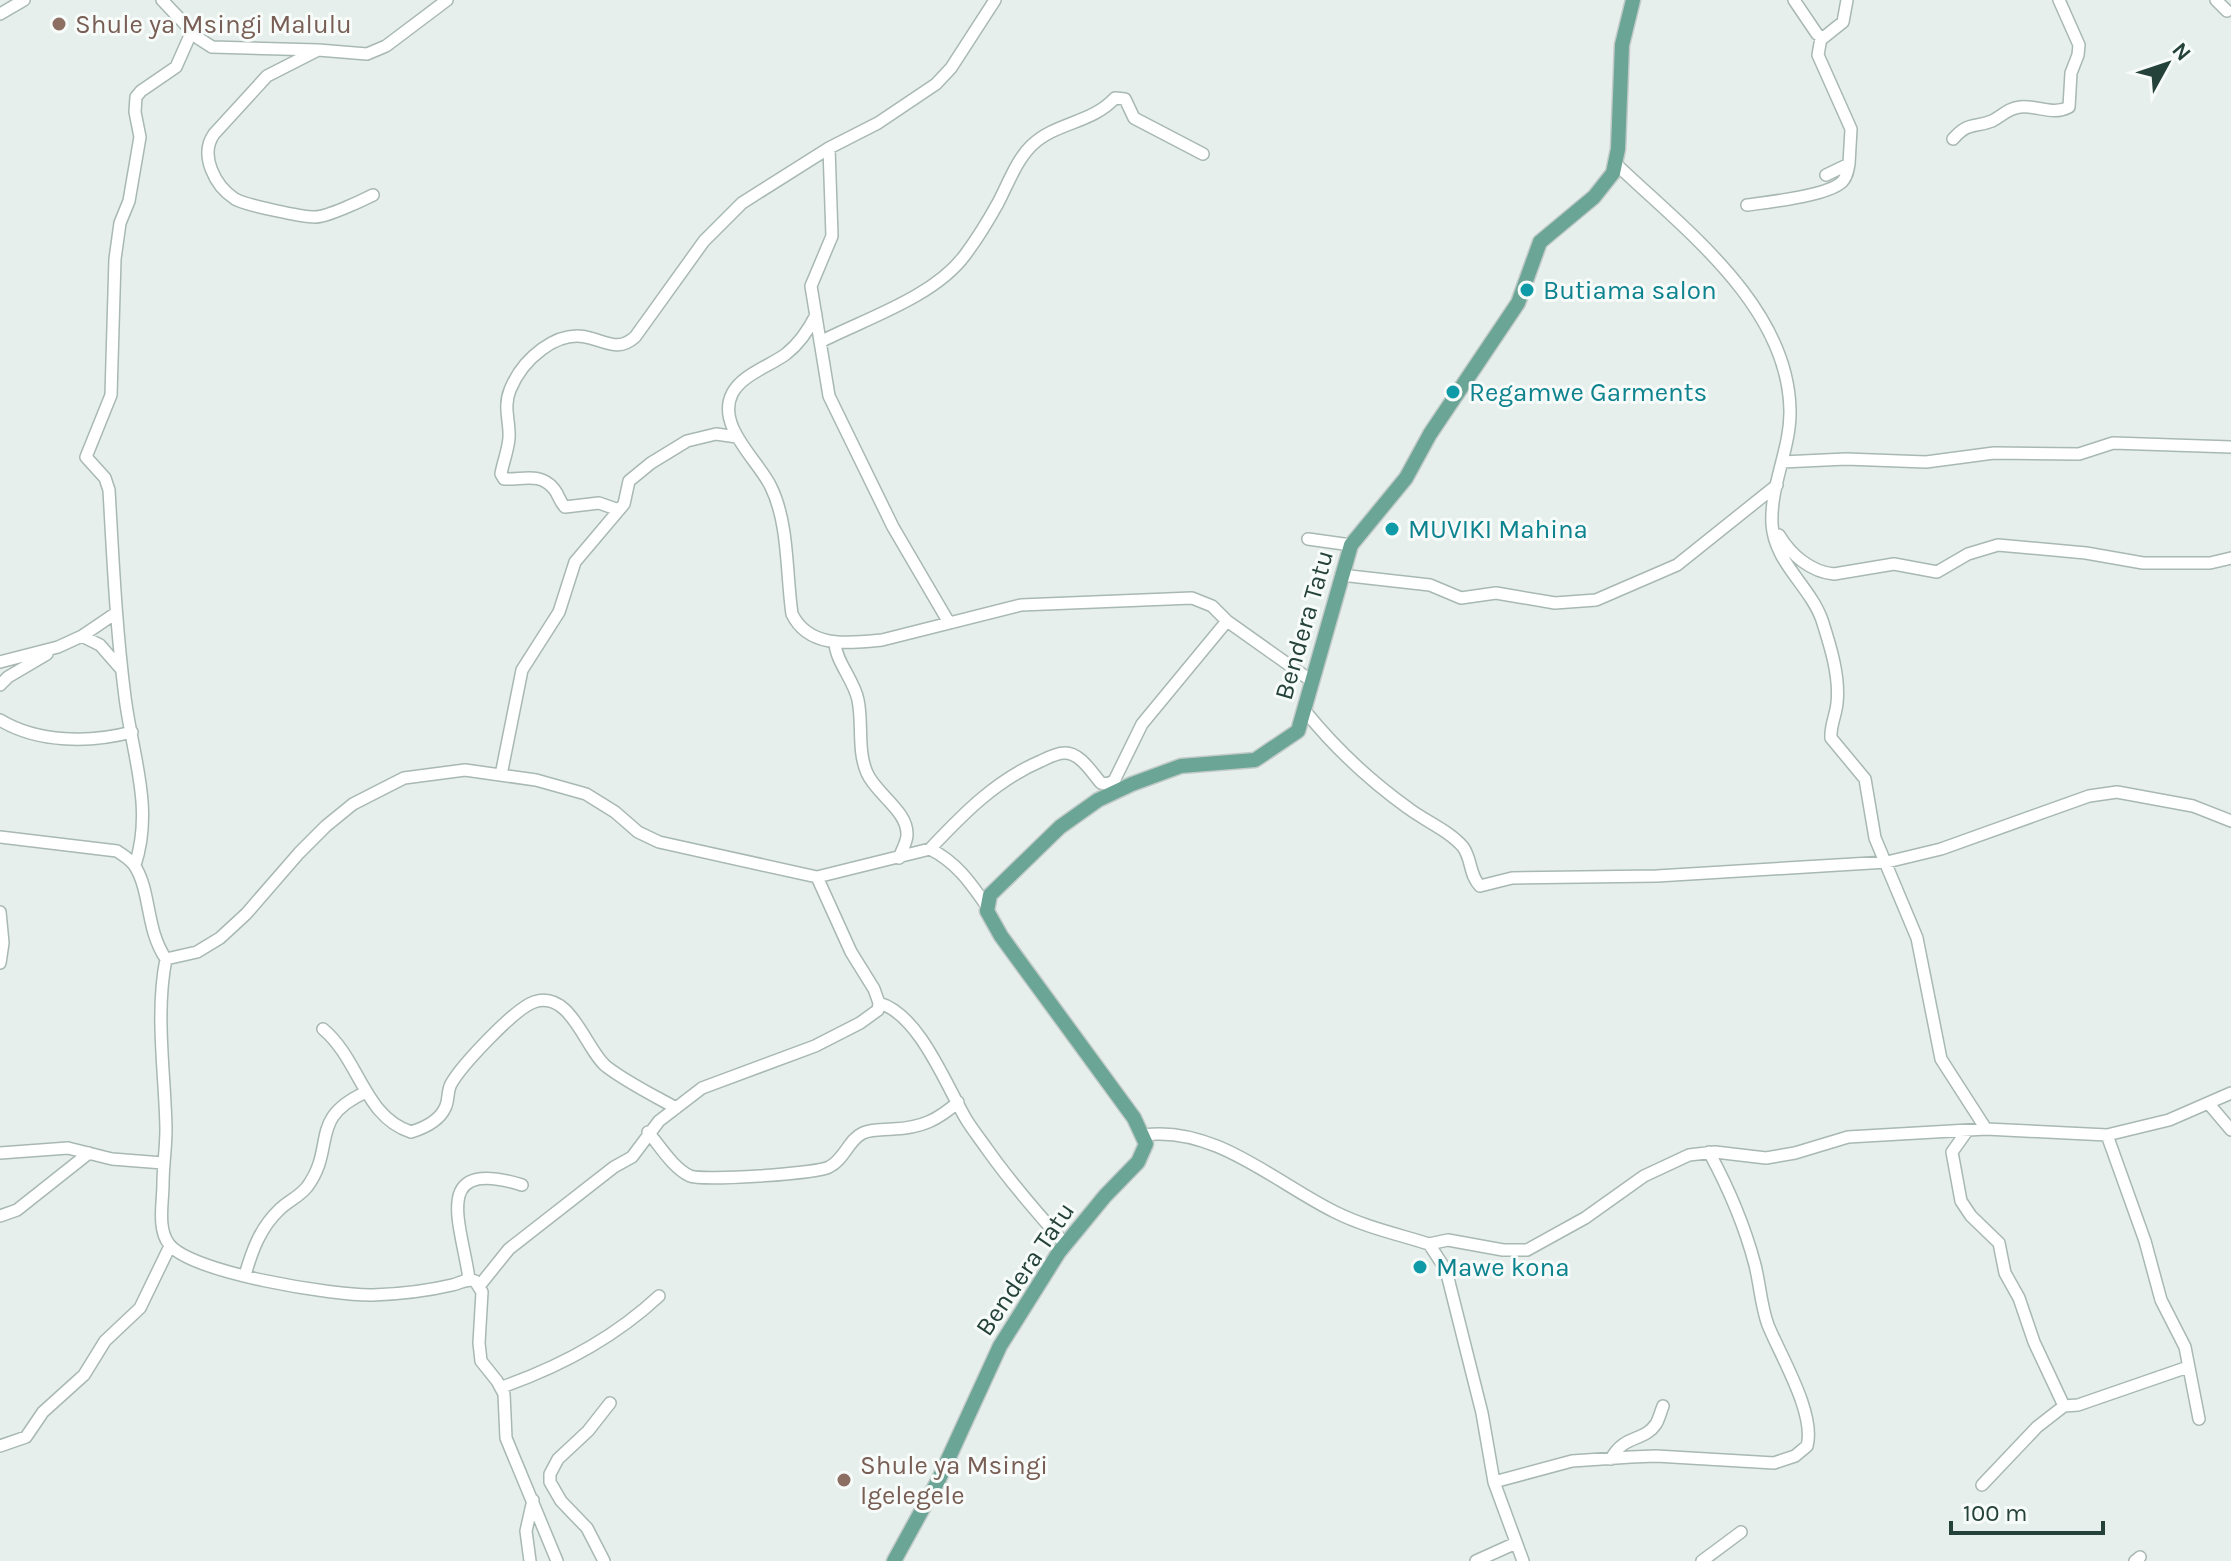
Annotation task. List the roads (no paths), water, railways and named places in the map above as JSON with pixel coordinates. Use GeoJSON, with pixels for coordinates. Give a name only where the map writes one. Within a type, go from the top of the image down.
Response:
{"type":"FeatureCollection","features":[{"type":"Feature","properties":{"kind":"main road"},"geometry":{"type":"LineString","coordinates":[[1616,164],[1622,45],[1633,0]]}},
{"type":"Feature","properties":{"kind":"main road","name":"Bendera Tatu"},"geometry":{"type":"LineString","coordinates":[[986,905],[990,895],[1060,827],[1115,786],[1181,766],[1255,760],[1298,731],[1351,545],[1406,478],[1430,434],[1518,303],[1540,242],[1594,197],[1613,173],[1616,164]]}},
{"type":"Feature","properties":{"kind":"main road"},"geometry":{"type":"LineString","coordinates":[[986,905],[989,918],[1001,936],[1144,1135]]}},
{"type":"Feature","properties":{"kind":"main road","name":"Bendera Tatu"},"geometry":{"type":"LineString","coordinates":[[894,1561],[939,1479],[1000,1346],[1066,1245],[1105,1196],[1138,1162],[1146,1144],[1144,1135]]}},
{"type":"Feature","properties":{"kind":"street"},"geometry":{"type":"LineString","coordinates":[[0,14],[24,0]]}},
{"type":"Feature","properties":{"kind":"street"},"geometry":{"type":"LineString","coordinates":[[162,0],[203,43],[217,48],[318,50],[353,54],[376,51],[447,0]]}},
{"type":"Feature","properties":{"kind":"street"},"geometry":{"type":"LineString","coordinates":[[619,510],[599,503],[565,507],[552,486],[544,481],[533,477],[504,479],[501,474],[509,441],[506,410],[510,389],[540,350],[563,336],[576,334],[617,346],[626,345],[635,337],[704,241],[742,203],[829,148],[878,123],[936,84],[951,68],[995,0]]}},
{"type":"Feature","properties":{"kind":"street"},"geometry":{"type":"LineString","coordinates":[[1747,205],[1793,198],[1834,187],[1847,176],[1851,129],[1818,55],[1821,38],[1794,0]]}},
{"type":"Feature","properties":{"kind":"street"},"geometry":{"type":"LineString","coordinates":[[1821,38],[1843,22],[1847,0]]}},
{"type":"Feature","properties":{"kind":"street"},"geometry":{"type":"LineString","coordinates":[[1953,139],[1971,124],[1993,120],[2012,108],[2034,107],[2057,112],[2069,107],[2071,73],[2079,45],[2059,0]]}},
{"type":"Feature","properties":{"kind":"street"},"geometry":{"type":"LineString","coordinates":[[2216,0],[2227,11]]}},
{"type":"Feature","properties":{"kind":"street"},"geometry":{"type":"LineString","coordinates":[[192,31],[176,67],[136,97],[135,112],[140,137],[115,259],[111,395],[86,457],[105,478],[109,490],[122,670],[139,769],[144,820],[142,843],[135,865],[157,946],[166,959],[161,984],[166,1132],[163,1229],[170,1246],[176,1251],[245,1275],[293,1287],[372,1295],[474,1282],[509,1249],[614,1167],[632,1157],[640,1149],[648,1132],[702,1088],[815,1046],[878,1010],[879,1003],[851,952],[817,877]]}},
{"type":"Feature","properties":{"kind":"street"},"geometry":{"type":"LineString","coordinates":[[318,50],[267,76],[214,134],[208,155],[213,174],[236,200],[318,217],[373,195]]}},
{"type":"Feature","properties":{"kind":"street"},"geometry":{"type":"LineString","coordinates":[[820,342],[926,289],[947,274],[963,258],[996,206],[1020,159],[1032,145],[1045,135],[1095,116],[1115,98],[1125,99],[1134,118],[1203,154]]}},
{"type":"Feature","properties":{"kind":"street"},"geometry":{"type":"LineString","coordinates":[[829,148],[832,236],[811,286],[829,396],[893,527],[948,621]]}},
{"type":"Feature","properties":{"kind":"street"},"geometry":{"type":"LineString","coordinates":[[1616,164],[1710,253],[1752,301],[1775,346],[1788,386],[1791,415],[1771,525],[1780,552],[1821,616],[1838,687],[1831,738],[1865,779],[1875,838],[1917,938],[1941,1059],[1986,1129]]}},
{"type":"Feature","properties":{"kind":"street"},"geometry":{"type":"LineString","coordinates":[[1826,175],[1849,164]]}},
{"type":"Feature","properties":{"kind":"street"},"geometry":{"type":"LineString","coordinates":[[816,315],[797,344],[741,382],[732,394],[730,415],[737,437],[762,471],[776,499],[792,614],[808,634],[835,643],[882,640],[1021,605],[1179,597],[1212,606],[1227,621],[1313,682]]}},
{"type":"Feature","properties":{"kind":"street"},"geometry":{"type":"LineString","coordinates":[[501,775],[522,670],[559,612],[575,562],[619,510],[627,497],[629,481],[669,451],[701,436],[716,434],[737,437]]}},
{"type":"Feature","properties":{"kind":"street"},"geometry":{"type":"LineString","coordinates":[[1782,462],[1846,459],[1926,462],[1994,453],[2079,454],[2113,443],[2231,447]]}},
{"type":"Feature","properties":{"kind":"street"},"geometry":{"type":"LineString","coordinates":[[1341,575],[1430,585],[1461,598],[1496,593],[1555,603],[1596,600],[1677,565],[1777,485]]}},
{"type":"Feature","properties":{"kind":"street"},"geometry":{"type":"LineString","coordinates":[[1771,525],[1787,548],[1803,562],[1834,574],[1894,564],[1937,572],[1968,554],[1998,545],[2075,551],[2143,563],[2210,563],[2231,558]]}},
{"type":"Feature","properties":{"kind":"street"},"geometry":{"type":"LineString","coordinates":[[1308,539],[1351,545]]}},
{"type":"Feature","properties":{"kind":"street"},"geometry":{"type":"LineString","coordinates":[[0,685],[8,677],[82,636],[116,613]]}},
{"type":"Feature","properties":{"kind":"street"},"geometry":{"type":"LineString","coordinates":[[166,959],[197,952],[220,938],[246,914],[299,853],[353,804],[404,778],[465,770],[536,780],[586,794],[615,812],[638,832],[659,842],[817,877],[930,849],[961,815],[1017,771],[1063,753],[1074,755],[1101,783],[1115,786],[1142,724],[1227,621]]}},
{"type":"Feature","properties":{"kind":"street"},"geometry":{"type":"LineString","coordinates":[[82,636],[100,645],[122,670]]}},
{"type":"Feature","properties":{"kind":"street"},"geometry":{"type":"LineString","coordinates":[[835,643],[835,651],[859,700],[860,734],[867,773],[904,821],[907,836],[899,858]]}},
{"type":"Feature","properties":{"kind":"street"},"geometry":{"type":"LineString","coordinates":[[0,662],[58,647]]}},
{"type":"Feature","properties":{"kind":"street"},"geometry":{"type":"LineString","coordinates":[[1305,711],[1332,745],[1364,773],[1464,848],[1473,879],[1480,886],[1512,878],[1657,876],[1887,862],[1941,849],[2089,796],[2117,792],[2193,806],[2231,821]]}},
{"type":"Feature","properties":{"kind":"street"},"geometry":{"type":"LineString","coordinates":[[0,720],[17,731],[79,739],[104,739],[132,732]]}},
{"type":"Feature","properties":{"kind":"street"},"geometry":{"type":"LineString","coordinates":[[0,837],[117,851],[135,865]]}},
{"type":"Feature","properties":{"kind":"street"},"geometry":{"type":"LineString","coordinates":[[930,849],[946,857],[964,874],[986,905]]}},
{"type":"Feature","properties":{"kind":"street"},"geometry":{"type":"LineString","coordinates":[[0,912],[3,943],[0,963]]}},
{"type":"Feature","properties":{"kind":"street"},"geometry":{"type":"LineString","coordinates":[[323,1029],[348,1056],[366,1092],[388,1121],[411,1132],[423,1129],[445,1108],[453,1081],[482,1047],[523,1009],[544,1001],[570,1014],[604,1064],[676,1108]]}},
{"type":"Feature","properties":{"kind":"street"},"geometry":{"type":"LineString","coordinates":[[879,1003],[890,1006],[908,1021],[990,1153],[1066,1245]]}},
{"type":"Feature","properties":{"kind":"street"},"geometry":{"type":"LineString","coordinates":[[245,1275],[254,1245],[267,1224],[278,1211],[298,1197],[313,1176],[329,1119],[337,1108],[366,1092]]}},
{"type":"Feature","properties":{"kind":"street"},"geometry":{"type":"LineString","coordinates":[[1144,1135],[1174,1134],[1219,1148],[1355,1221],[1429,1244],[1448,1240],[1503,1250],[1527,1250],[1585,1218],[1644,1176],[1689,1155],[1709,1152],[1766,1158],[1848,1137],[1986,1129],[2107,1135],[2169,1120],[2231,1093]]}},
{"type":"Feature","properties":{"kind":"street"},"geometry":{"type":"LineString","coordinates":[[648,1132],[688,1175],[695,1178],[764,1177],[830,1167],[852,1146],[857,1136],[867,1131],[927,1124],[958,1102]]}},
{"type":"Feature","properties":{"kind":"street"},"geometry":{"type":"LineString","coordinates":[[2209,1104],[2231,1130]]}},
{"type":"Feature","properties":{"kind":"street"},"geometry":{"type":"LineString","coordinates":[[1967,1131],[1952,1152],[1961,1201],[1971,1216],[1999,1243],[2005,1273],[2019,1298],[2034,1342],[2064,1406]]}},
{"type":"Feature","properties":{"kind":"street"},"geometry":{"type":"LineString","coordinates":[[2107,1135],[2145,1241],[2161,1300],[2185,1347],[2199,1419]]}},
{"type":"Feature","properties":{"kind":"street"},"geometry":{"type":"LineString","coordinates":[[0,1153],[68,1148],[112,1159],[163,1163]]}},
{"type":"Feature","properties":{"kind":"street"},"geometry":{"type":"LineString","coordinates":[[1494,1482],[1572,1461],[1656,1456],[1774,1463],[1795,1456],[1807,1446],[1809,1438],[1799,1395],[1768,1325],[1754,1262],[1721,1174],[1709,1152]]}},
{"type":"Feature","properties":{"kind":"street"},"geometry":{"type":"LineString","coordinates":[[0,1216],[17,1210],[89,1153]]}},
{"type":"Feature","properties":{"kind":"street"},"geometry":{"type":"LineString","coordinates":[[522,1185],[497,1178],[482,1178],[460,1191],[456,1199],[456,1212],[482,1304],[481,1361],[502,1387],[506,1438],[557,1561]]}},
{"type":"Feature","properties":{"kind":"street"},"geometry":{"type":"LineString","coordinates":[[1429,1244],[1446,1270],[1482,1413],[1494,1482],[1523,1561]]}},
{"type":"Feature","properties":{"kind":"street"},"geometry":{"type":"LineString","coordinates":[[0,1446],[26,1437],[43,1412],[84,1375],[105,1341],[140,1308],[170,1246]]}},
{"type":"Feature","properties":{"kind":"street"},"geometry":{"type":"LineString","coordinates":[[502,1387],[523,1380],[603,1339],[632,1321],[659,1296]]}},
{"type":"Feature","properties":{"kind":"street"},"geometry":{"type":"LineString","coordinates":[[1982,1485],[2037,1427],[2064,1406],[2078,1405],[2188,1367]]}},
{"type":"Feature","properties":{"kind":"street"},"geometry":{"type":"LineString","coordinates":[[604,1561],[587,1528],[561,1501],[550,1482],[550,1474],[558,1459],[588,1431],[610,1403]]}},
{"type":"Feature","properties":{"kind":"street"},"geometry":{"type":"LineString","coordinates":[[1611,1459],[1624,1442],[1647,1432],[1655,1424],[1663,1406]]}},
{"type":"Feature","properties":{"kind":"street"},"geometry":{"type":"LineString","coordinates":[[530,1561],[526,1531],[533,1499]]}},
{"type":"Feature","properties":{"kind":"street"},"geometry":{"type":"LineString","coordinates":[[1702,1561],[1741,1532]]}},
{"type":"Feature","properties":{"kind":"street"},"geometry":{"type":"LineString","coordinates":[[1476,1561],[1516,1543]]}},
{"type":"Feature","properties":{"kind":"place","name":"Shule ya Msingi Malulu"},"geometry":{"type":"Point","coordinates":[59,24]}},
{"type":"Feature","properties":{"kind":"place","name":"Butiama salon"},"geometry":{"type":"Point","coordinates":[1527,290]}},
{"type":"Feature","properties":{"kind":"place","name":"Regamwe Garments"},"geometry":{"type":"Point","coordinates":[1453,392]}},
{"type":"Feature","properties":{"kind":"place","name":"MUVIKI Mahina"},"geometry":{"type":"Point","coordinates":[1392,529]}},
{"type":"Feature","properties":{"kind":"place","name":"Mawe kona"},"geometry":{"type":"Point","coordinates":[1420,1267]}},
{"type":"Feature","properties":{"kind":"place","name":"Shule ya Msingi Igelegele"},"geometry":{"type":"Point","coordinates":[844,1480]}}]}
